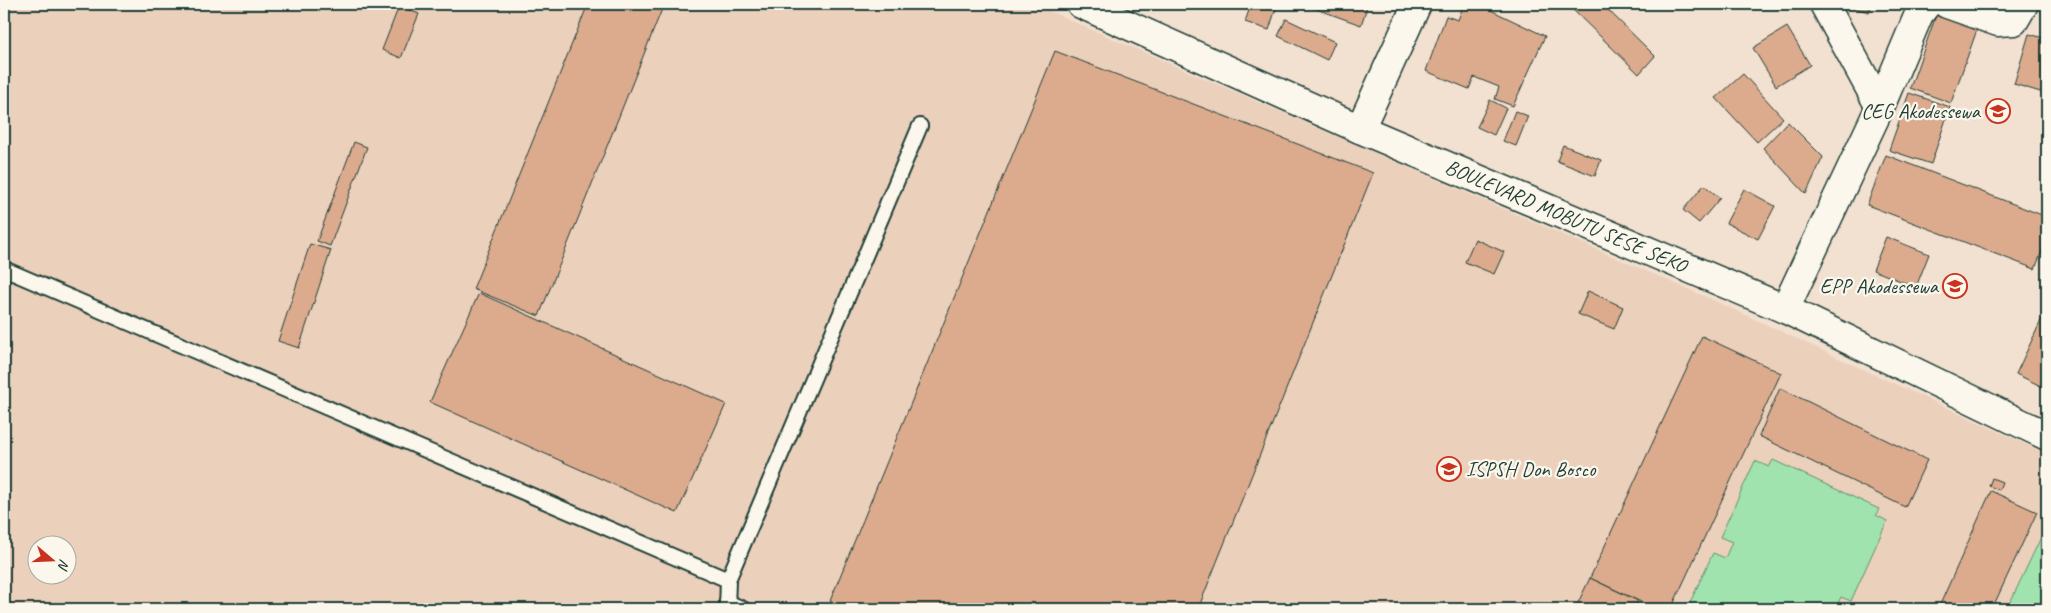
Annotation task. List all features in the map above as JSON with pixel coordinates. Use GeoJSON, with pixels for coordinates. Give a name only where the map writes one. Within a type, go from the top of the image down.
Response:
{"type":"FeatureCollection","features":[{"type":"Feature","properties":{"kind":"street"},"geometry":{"type":"LineString","coordinates":[[1360,129],[1418,4]]}},
{"type":"Feature","properties":{"kind":"street"},"geometry":{"type":"LineString","coordinates":[[1824,4],[1880,107]]}},
{"type":"Feature","properties":{"kind":"street"},"geometry":{"type":"LineString","coordinates":[[1785,309],[1880,107],[1919,14],[1927,4]]}},
{"type":"Feature","properties":{"kind":"street"},"geometry":{"type":"LineString","coordinates":[[1947,4],[1998,22],[2006,23],[2014,21],[2024,4]]}},
{"type":"Feature","properties":{"kind":"street","name":"BOULEVARD MOBUTU SESE SEKO"},"geometry":{"type":"LineString","coordinates":[[1090,6],[1360,129],[1785,309],[2047,436]]}},
{"type":"Feature","properties":{"kind":"lane"},"geometry":{"type":"LineString","coordinates":[[743,609],[727,606],[728,580],[920,126]]}},
{"type":"Feature","properties":{"kind":"lane"},"geometry":{"type":"LineString","coordinates":[[4,269],[728,580]]}},
{"type":"Feature","properties":{"kind":"shaded area"},"geometry":{"type":"Polygon","coordinates":[[[4,4],[1033,4],[1713,300],[2047,454],[2047,609],[4,609],[4,4]]]}},
{"type":"Feature","properties":{"kind":"green space"},"geometry":{"type":"Polygon","coordinates":[[[1773,460],[1879,509],[1876,515],[1887,521],[1851,601],[1841,597],[1835,609],[1687,609],[1713,553],[1725,558],[1732,542],[1720,537],[1755,461],[1769,467],[1773,460]]]}},
{"type":"Feature","properties":{"kind":"green space"},"geometry":{"type":"Polygon","coordinates":[[[2043,533],[2047,535],[2047,609],[2007,609],[2043,533]]]}},
{"type":"Feature","properties":{"kind":"building"},"geometry":{"type":"Polygon","coordinates":[[[588,4],[664,4],[539,316],[473,289],[588,4]]]}},
{"type":"Feature","properties":{"kind":"building"},"geometry":{"type":"Polygon","coordinates":[[[1251,4],[1264,4],[1276,8],[1269,30],[1245,22],[1251,4]]]}},
{"type":"Feature","properties":{"kind":"building"},"geometry":{"type":"Polygon","coordinates":[[[1309,4],[1368,4],[1361,25],[1308,6],[1309,4]]]}},
{"type":"Feature","properties":{"kind":"building"},"geometry":{"type":"Polygon","coordinates":[[[1464,4],[1478,4],[1545,36],[1513,106],[1495,99],[1499,87],[1474,77],[1469,89],[1426,71],[1446,16],[1458,20],[1464,4]]]}},
{"type":"Feature","properties":{"kind":"building"},"geometry":{"type":"Polygon","coordinates":[[[1569,4],[1602,4],[1655,56],[1639,74],[1569,4]]]}},
{"type":"Feature","properties":{"kind":"building"},"geometry":{"type":"Polygon","coordinates":[[[1840,4],[1872,4],[1869,12],[1840,4]]]}},
{"type":"Feature","properties":{"kind":"building"},"geometry":{"type":"Polygon","coordinates":[[[1983,4],[2007,4],[2003,12],[1983,4]]]}},
{"type":"Feature","properties":{"kind":"building"},"geometry":{"type":"Polygon","coordinates":[[[399,6],[419,14],[401,58],[382,50],[399,6]]]}},
{"type":"Feature","properties":{"kind":"building"},"geometry":{"type":"Polygon","coordinates":[[[1938,10],[1979,24],[1951,103],[1910,88],[1938,10]]]}},
{"type":"Feature","properties":{"kind":"building"},"geometry":{"type":"Polygon","coordinates":[[[1286,19],[1335,42],[1327,60],[1278,36],[1286,19]]]}},
{"type":"Feature","properties":{"kind":"building"},"geometry":{"type":"Polygon","coordinates":[[[1787,27],[1810,65],[1776,86],[1753,48],[1787,27]]]}},
{"type":"Feature","properties":{"kind":"building"},"geometry":{"type":"Polygon","coordinates":[[[2029,34],[2047,39],[2047,94],[2014,84],[2029,34]]]}},
{"type":"Feature","properties":{"kind":"building"},"geometry":{"type":"Polygon","coordinates":[[[1055,51],[1373,173],[1198,609],[849,609],[830,601],[1055,51]]]}},
{"type":"Feature","properties":{"kind":"building"},"geometry":{"type":"Polygon","coordinates":[[[1743,74],[1783,118],[1757,142],[1716,98],[1743,74]]]}},
{"type":"Feature","properties":{"kind":"building"},"geometry":{"type":"Polygon","coordinates":[[[1909,93],[1950,107],[1931,164],[1889,150],[1909,93]]]}},
{"type":"Feature","properties":{"kind":"building"},"geometry":{"type":"Polygon","coordinates":[[[1490,100],[1506,108],[1494,135],[1477,127],[1490,100]]]}},
{"type":"Feature","properties":{"kind":"building"},"geometry":{"type":"Polygon","coordinates":[[[1515,111],[1528,116],[1516,146],[1503,141],[1515,111]]]}},
{"type":"Feature","properties":{"kind":"building"},"geometry":{"type":"Polygon","coordinates":[[[1788,122],[1823,157],[1806,194],[1763,148],[1788,122]]]}},
{"type":"Feature","properties":{"kind":"building"},"geometry":{"type":"Polygon","coordinates":[[[354,142],[367,147],[330,246],[317,241],[354,142]]]}},
{"type":"Feature","properties":{"kind":"building"},"geometry":{"type":"Polygon","coordinates":[[[1563,145],[1601,160],[1595,176],[1557,161],[1563,145]]]}},
{"type":"Feature","properties":{"kind":"building"},"geometry":{"type":"Polygon","coordinates":[[[1886,155],[2047,217],[2047,238],[2035,269],[1867,205],[1886,155]]]}},
{"type":"Feature","properties":{"kind":"building"},"geometry":{"type":"Polygon","coordinates":[[[1704,185],[1720,198],[1699,223],[1683,210],[1704,185]]]}},
{"type":"Feature","properties":{"kind":"building"},"geometry":{"type":"Polygon","coordinates":[[[1744,189],[1775,206],[1758,239],[1726,223],[1744,189]]]}},
{"type":"Feature","properties":{"kind":"building"},"geometry":{"type":"Polygon","coordinates":[[[1886,237],[1929,254],[1916,287],[1873,270],[1886,237]]]}},
{"type":"Feature","properties":{"kind":"building"},"geometry":{"type":"Polygon","coordinates":[[[1475,239],[1504,252],[1494,274],[1465,262],[1475,239]]]}},
{"type":"Feature","properties":{"kind":"building"},"geometry":{"type":"Polygon","coordinates":[[[310,244],[331,250],[299,348],[278,341],[310,244]]]}},
{"type":"Feature","properties":{"kind":"building"},"geometry":{"type":"Polygon","coordinates":[[[1588,291],[1623,307],[1614,329],[1578,314],[1588,291]]]}},
{"type":"Feature","properties":{"kind":"building"},"geometry":{"type":"Polygon","coordinates":[[[479,293],[726,404],[677,513],[430,402],[479,293]]]}},
{"type":"Feature","properties":{"kind":"building"},"geometry":{"type":"Polygon","coordinates":[[[2047,308],[2047,389],[2016,374],[2047,308]]]}},
{"type":"Feature","properties":{"kind":"building"},"geometry":{"type":"Polygon","coordinates":[[[1702,336],[1781,373],[1671,609],[1656,609],[1590,578],[1702,336]]]}},
{"type":"Feature","properties":{"kind":"building"},"geometry":{"type":"Polygon","coordinates":[[[1780,388],[1927,460],[1905,507],[1759,436],[1780,388]]]}},
{"type":"Feature","properties":{"kind":"building"},"geometry":{"type":"Polygon","coordinates":[[[1992,478],[2002,482],[1999,490],[1989,486],[1992,478]]]}},
{"type":"Feature","properties":{"kind":"building"},"geometry":{"type":"Polygon","coordinates":[[[1991,491],[2037,512],[1992,609],[1938,609],[1991,491]]]}},
{"type":"Feature","properties":{"kind":"building"},"geometry":{"type":"Polygon","coordinates":[[[1590,578],[1638,601],[1634,609],[1575,609],[1590,578]]]}},
{"type":"Feature","properties":{"kind":"place","name":"CEG Akodessewa"},"geometry":{"type":"Point","coordinates":[1998,111]}},
{"type":"Feature","properties":{"kind":"place","name":"EPP Akodessewa"},"geometry":{"type":"Point","coordinates":[1955,286]}},
{"type":"Feature","properties":{"kind":"place","name":"ISPSH Don Bosco"},"geometry":{"type":"Point","coordinates":[1449,469]}}]}
